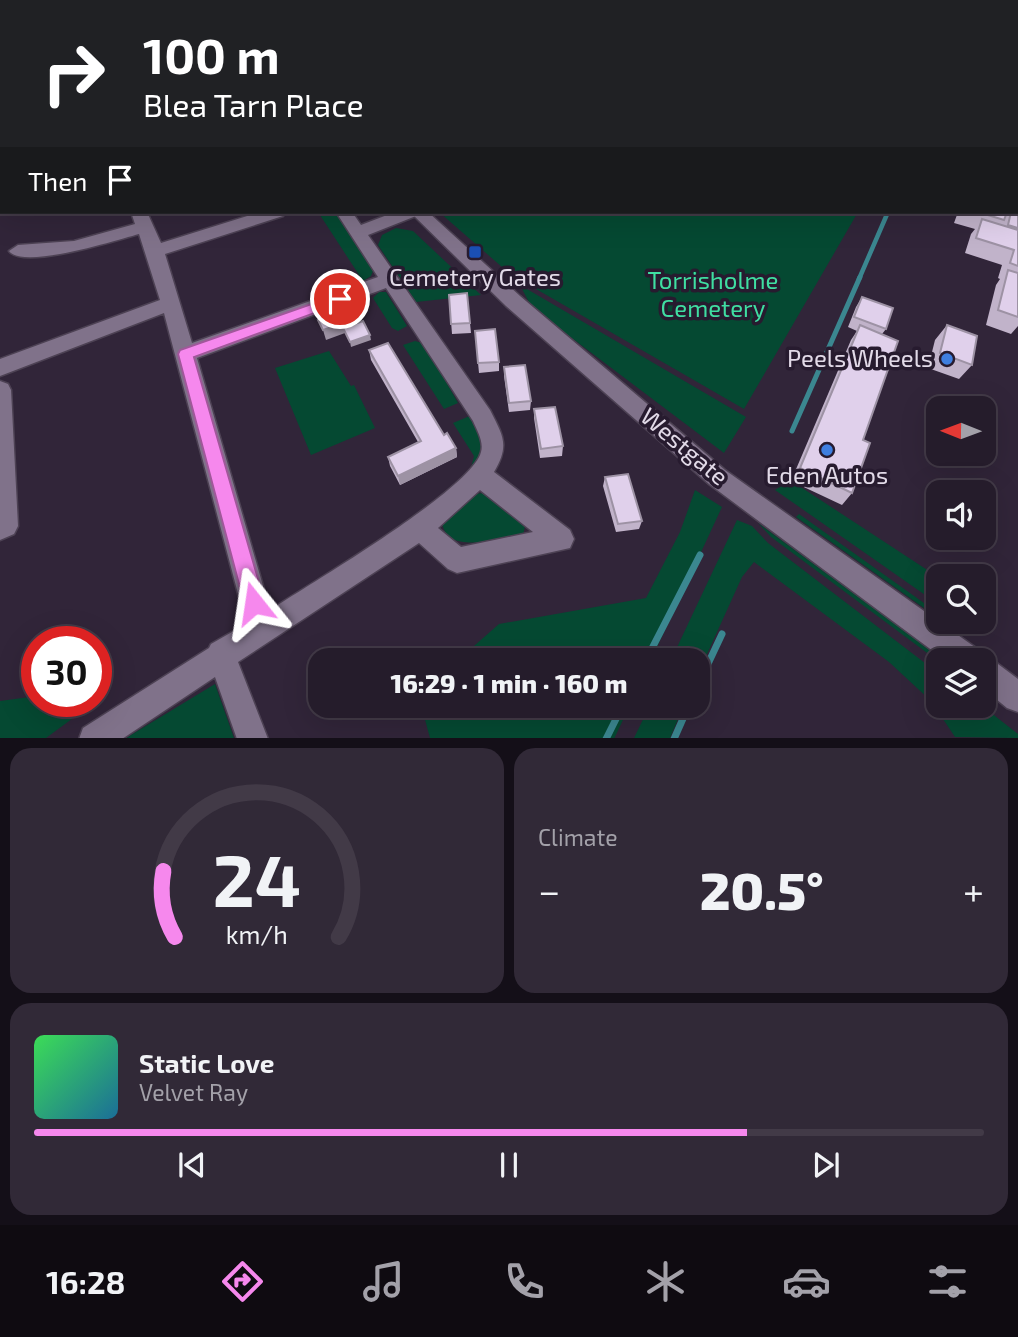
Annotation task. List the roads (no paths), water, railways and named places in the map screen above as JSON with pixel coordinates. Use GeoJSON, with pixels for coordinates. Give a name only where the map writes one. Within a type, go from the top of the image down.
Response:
{"type":"FeatureCollection","features":[{"type":"Feature","properties":{"kind":"street"},"geometry":{"type":"LineString","coordinates":[[155,251],[271,214]]}},
{"type":"Feature","properties":{"kind":"street"},"geometry":{"type":"LineString","coordinates":[[94,738],[420,528],[480,475],[493,453],[491,435],[482,416],[345,214]]}},
{"type":"Feature","properties":{"kind":"street"},"geometry":{"type":"LineString","coordinates":[[357,233],[405,214]]}},
{"type":"Feature","properties":{"kind":"street","name":"Westgate"},"geometry":{"type":"LineString","coordinates":[[420,214],[513,301],[717,477],[953,648]]}},
{"type":"Feature","properties":{"kind":"street"},"geometry":{"type":"LineString","coordinates":[[18,251],[75,247],[141,220],[155,251],[172,303],[261,628]]}},
{"type":"Feature","properties":{"kind":"street"},"geometry":{"type":"LineString","coordinates":[[185,354],[389,279]]}},
{"type":"Feature","properties":{"kind":"street"},"geometry":{"type":"LineString","coordinates":[[0,368],[172,303]]}},
{"type":"Feature","properties":{"kind":"street"},"geometry":{"type":"LineString","coordinates":[[0,390],[5,526],[0,528]]}},
{"type":"Feature","properties":{"kind":"street"},"geometry":{"type":"LineString","coordinates":[[420,528],[457,560],[561,539],[480,475]]}},
{"type":"Feature","properties":{"kind":"street"},"geometry":{"type":"LineString","coordinates":[[221,654],[253,738]]}},
{"type":"Feature","properties":{"kind":"street"},"geometry":{"type":"LineString","coordinates":[[996,680],[1018,697]]}},
{"type":"Feature","properties":{"kind":"waterway"},"geometry":{"type":"LineString","coordinates":[[859,279],[887,214]]}},
{"type":"Feature","properties":{"kind":"waterway"},"geometry":{"type":"LineString","coordinates":[[792,431],[860,277]]}},
{"type":"Feature","properties":{"kind":"waterway"},"geometry":{"type":"LineString","coordinates":[[652,648],[700,555]]}},
{"type":"Feature","properties":{"kind":"waterway"},"geometry":{"type":"LineString","coordinates":[[710,660],[722,634]]}},
{"type":"Feature","properties":{"kind":"waterway"},"geometry":{"type":"LineString","coordinates":[[606,738],[616,718]]}},
{"type":"Feature","properties":{"kind":"waterway"},"geometry":{"type":"LineString","coordinates":[[674,738],[683,718]]}},
{"type":"Feature","properties":{"kind":"place","name":"Cemetery Gates"},"geometry":{"type":"Point","coordinates":[475,252]}},
{"type":"Feature","properties":{"kind":"place","name":"Peels Wheels"},"geometry":{"type":"Point","coordinates":[947,359]}},
{"type":"Feature","properties":{"kind":"place","name":"Eden Autos"},"geometry":{"type":"Point","coordinates":[827,450]}},
{"type":"Feature","properties":{"kind":"park label","name":"Torrisholme Cemetery"},"geometry":{"type":"Point","coordinates":[713,295]}}]}
